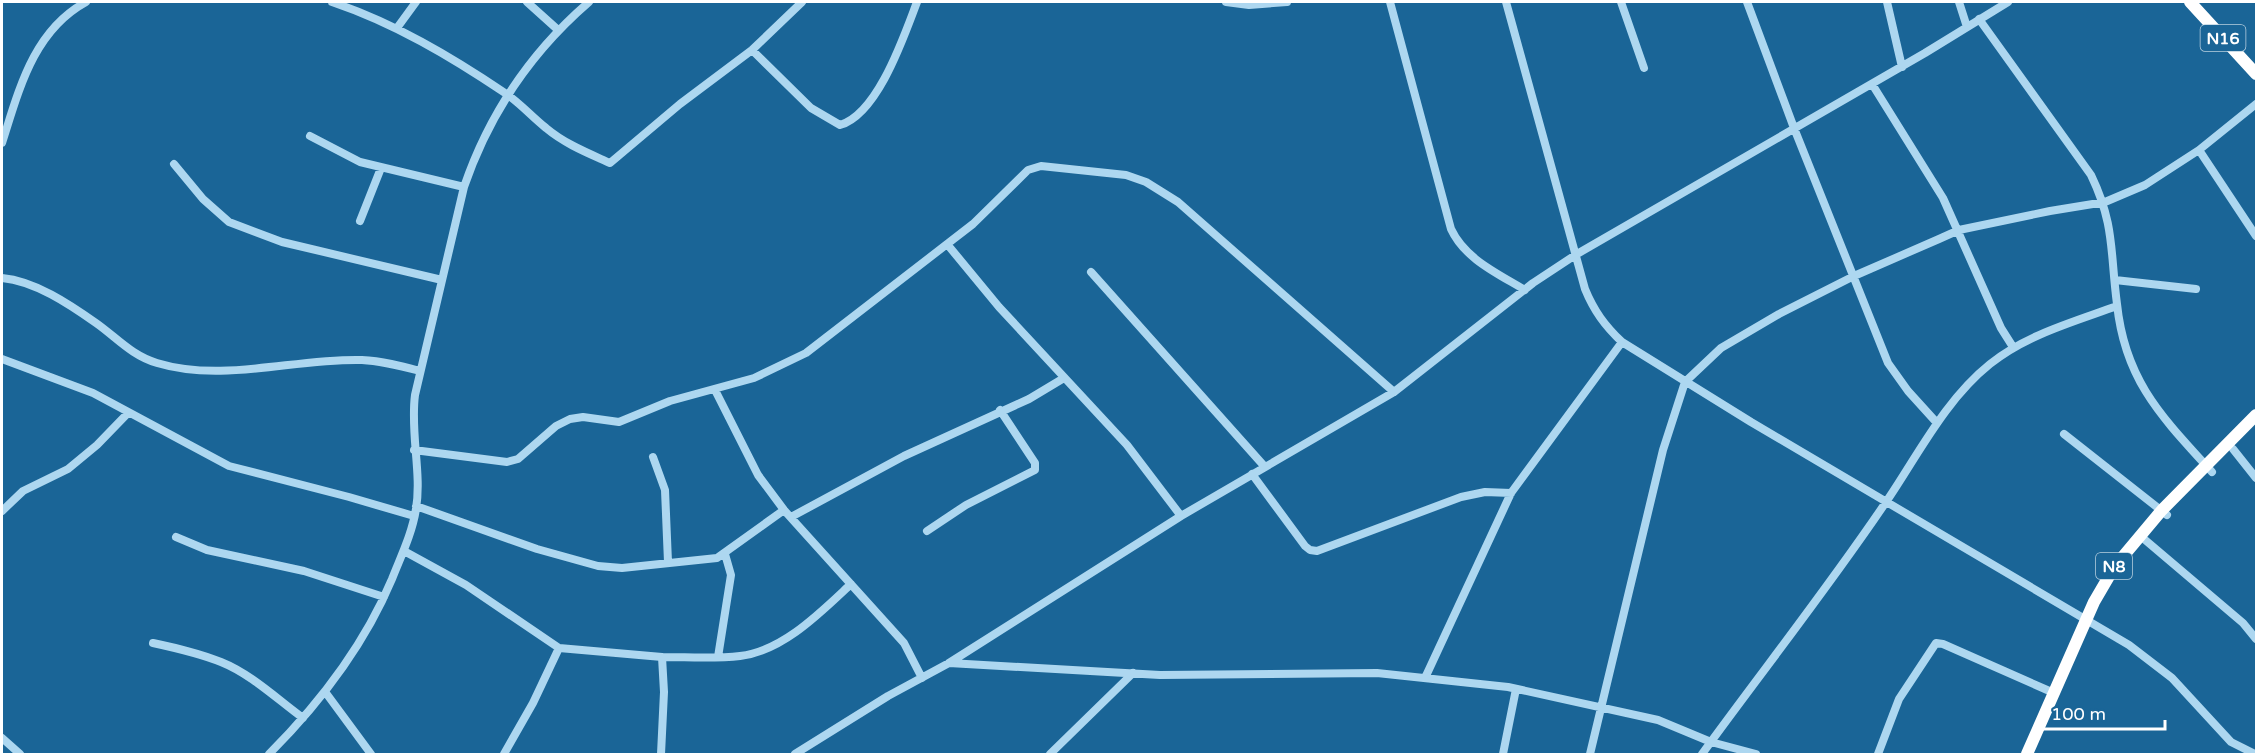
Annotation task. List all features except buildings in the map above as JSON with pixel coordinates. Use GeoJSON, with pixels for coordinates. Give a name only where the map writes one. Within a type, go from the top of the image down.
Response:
{"type":"FeatureCollection","features":[{"type":"Feature","properties":{"kind":"highway","name":"N16"},"geometry":{"type":"LineString","coordinates":[[2190,2],[2256,74]]}},
{"type":"Feature","properties":{"kind":"highway","name":"N8"},"geometry":{"type":"LineString","coordinates":[[2209,469],[2256,415]]}},
{"type":"Feature","properties":{"kind":"highway","name":"N8"},"geometry":{"type":"LineString","coordinates":[[2035,754],[2115,566],[2165,512],[2256,426]]}},
{"type":"Feature","properties":{"kind":"highway","name":"N8"},"geometry":{"type":"LineString","coordinates":[[2027,754],[2054,693],[2111,585],[2165,512]]}},
{"type":"Feature","properties":{"kind":"street"},"geometry":{"type":"LineString","coordinates":[[2,143],[38,46],[52,28],[86,2]]}},
{"type":"Feature","properties":{"kind":"street"},"geometry":{"type":"LineString","coordinates":[[332,2],[374,16],[441,52],[507,94],[547,129],[574,147],[610,163],[680,104],[752,50],[802,2]]}},
{"type":"Feature","properties":{"kind":"street"},"geometry":{"type":"LineString","coordinates":[[397,28],[416,2]]}},
{"type":"Feature","properties":{"kind":"street"},"geometry":{"type":"LineString","coordinates":[[527,2],[557,29]]}},
{"type":"Feature","properties":{"kind":"street"},"geometry":{"type":"LineString","coordinates":[[269,754],[326,693],[376,615],[404,551],[416,506],[412,416],[420,371],[464,187],[474,157],[507,94],[557,29],[589,2]]}},
{"type":"Feature","properties":{"kind":"street"},"geometry":{"type":"LineString","coordinates":[[752,50],[812,108],[840,125],[851,122],[869,102],[902,41],[917,2]]}},
{"type":"Feature","properties":{"kind":"street"},"geometry":{"type":"LineString","coordinates":[[1226,2],[1249,5],[1287,2]]}},
{"type":"Feature","properties":{"kind":"street"},"geometry":{"type":"LineString","coordinates":[[1390,2],[1451,229],[1458,243],[1469,255],[1525,290]]}},
{"type":"Feature","properties":{"kind":"street"},"geometry":{"type":"LineString","coordinates":[[1506,2],[1585,289],[1594,311],[1622,342],[1685,382],[2154,662],[2231,742],[2255,754]]}},
{"type":"Feature","properties":{"kind":"street"},"geometry":{"type":"LineString","coordinates":[[1621,2],[1644,68]]}},
{"type":"Feature","properties":{"kind":"street"},"geometry":{"type":"LineString","coordinates":[[1747,2],[1794,128],[1888,363],[1908,391],[1937,423]]}},
{"type":"Feature","properties":{"kind":"street"},"geometry":{"type":"LineString","coordinates":[[1887,2],[1902,67]]}},
{"type":"Feature","properties":{"kind":"street"},"geometry":{"type":"LineString","coordinates":[[1959,2],[1967,27]]}},
{"type":"Feature","properties":{"kind":"street"},"geometry":{"type":"LineString","coordinates":[[795,754],[888,696],[949,663],[1181,516],[1394,392],[1525,290],[1577,254],[1902,67],[2003,3]]}},
{"type":"Feature","properties":{"kind":"street"},"geometry":{"type":"LineString","coordinates":[[1979,20],[2091,175],[2105,202],[2112,233],[2117,306],[2127,350],[2144,392],[2209,469]]}},
{"type":"Feature","properties":{"kind":"street"},"geometry":{"type":"LineString","coordinates":[[1872,84],[1943,198],[1959,230],[1991,309],[2013,347]]}},
{"type":"Feature","properties":{"kind":"street"},"geometry":{"type":"LineString","coordinates":[[1590,754],[1663,450],[1685,382],[1721,348],[1779,314],[1854,276],[1959,230],[2105,202],[2145,185],[2199,150],[2256,104]]}},
{"type":"Feature","properties":{"kind":"street"},"geometry":{"type":"LineString","coordinates":[[310,136],[344,155],[381,168],[464,187]]}},
{"type":"Feature","properties":{"kind":"street"},"geometry":{"type":"LineString","coordinates":[[2199,150],[2256,236]]}},
{"type":"Feature","properties":{"kind":"street"},"geometry":{"type":"LineString","coordinates":[[174,164],[203,199],[229,222],[282,242],[442,280]]}},
{"type":"Feature","properties":{"kind":"street"},"geometry":{"type":"LineString","coordinates":[[414,450],[507,462],[518,459],[556,426],[570,419],[583,417],[619,422],[670,401],[754,378],[806,353],[948,244],[1035,167],[1126,175],[1146,182],[1178,202],[1394,392]]}},
{"type":"Feature","properties":{"kind":"street"},"geometry":{"type":"LineString","coordinates":[[360,221],[381,168]]}},
{"type":"Feature","properties":{"kind":"street"},"geometry":{"type":"LineString","coordinates":[[948,244],[999,307],[1127,445],[1181,516]]}},
{"type":"Feature","properties":{"kind":"street"},"geometry":{"type":"LineString","coordinates":[[1091,272],[1265,467]]}},
{"type":"Feature","properties":{"kind":"street"},"geometry":{"type":"LineString","coordinates":[[2,278],[56,297],[137,354],[157,363],[192,370],[225,370],[361,360],[395,364],[420,371]]}},
{"type":"Feature","properties":{"kind":"street"},"geometry":{"type":"LineString","coordinates":[[2115,280],[2196,289]]}},
{"type":"Feature","properties":{"kind":"street"},"geometry":{"type":"LineString","coordinates":[[1702,754],[1886,502],[1937,423],[1981,372],[2013,347],[2117,306]]}},
{"type":"Feature","properties":{"kind":"street"},"geometry":{"type":"LineString","coordinates":[[1425,678],[1510,493],[1622,342]]}},
{"type":"Feature","properties":{"kind":"street"},"geometry":{"type":"LineString","coordinates":[[2,359],[93,393],[228,466],[349,496],[414,516]]}},
{"type":"Feature","properties":{"kind":"street"},"geometry":{"type":"LineString","coordinates":[[791,517],[904,456],[1000,410],[1029,399],[1064,378]]}},
{"type":"Feature","properties":{"kind":"street"},"geometry":{"type":"LineString","coordinates":[[715,390],[748,458],[784,510],[904,643],[922,678]]}},
{"type":"Feature","properties":{"kind":"street"},"geometry":{"type":"LineString","coordinates":[[927,531],[966,505],[1035,470],[1035,463],[1000,410]]}},
{"type":"Feature","properties":{"kind":"street"},"geometry":{"type":"LineString","coordinates":[[2,511],[32,485],[68,469],[97,445],[128,413]]}},
{"type":"Feature","properties":{"kind":"street"},"geometry":{"type":"LineString","coordinates":[[2064,434],[2165,512]]}},
{"type":"Feature","properties":{"kind":"street"},"geometry":{"type":"LineString","coordinates":[[2233,449],[2256,478]]}},
{"type":"Feature","properties":{"kind":"street"},"geometry":{"type":"LineString","coordinates":[[653,457],[665,490],[668,562]]}},
{"type":"Feature","properties":{"kind":"street"},"geometry":{"type":"LineString","coordinates":[[1252,474],[1310,550],[1317,550],[1461,497],[1485,492],[1510,493]]}},
{"type":"Feature","properties":{"kind":"street"},"geometry":{"type":"LineString","coordinates":[[416,506],[486,533],[598,566],[622,568],[668,562],[703,561],[725,554],[784,510]]}},
{"type":"Feature","properties":{"kind":"street"},"geometry":{"type":"LineString","coordinates":[[176,537],[207,550],[304,571],[384,597]]}},
{"type":"Feature","properties":{"kind":"street"},"geometry":{"type":"LineString","coordinates":[[2144,539],[2243,622],[2256,639]]}},
{"type":"Feature","properties":{"kind":"street"},"geometry":{"type":"LineString","coordinates":[[404,551],[466,585],[559,648],[662,657],[742,656],[769,646],[813,619],[851,584]]}},
{"type":"Feature","properties":{"kind":"street"},"geometry":{"type":"LineString","coordinates":[[718,657],[731,576],[725,554]]}},
{"type":"Feature","properties":{"kind":"street"},"geometry":{"type":"LineString","coordinates":[[153,643],[193,652],[224,663],[255,681],[303,718]]}},
{"type":"Feature","properties":{"kind":"street"},"geometry":{"type":"LineString","coordinates":[[1878,754],[1899,699],[1936,643],[1943,644],[2054,693]]}},
{"type":"Feature","properties":{"kind":"street"},"geometry":{"type":"LineString","coordinates":[[504,754],[534,703],[559,648]]}},
{"type":"Feature","properties":{"kind":"street"},"geometry":{"type":"LineString","coordinates":[[661,754],[664,692],[662,657]]}},
{"type":"Feature","properties":{"kind":"street"},"geometry":{"type":"LineString","coordinates":[[949,663],[1160,675],[1377,673],[1425,678],[1516,689],[1658,720],[1711,742],[1756,754]]}},
{"type":"Feature","properties":{"kind":"street"},"geometry":{"type":"LineString","coordinates":[[1050,754],[1133,673]]}},
{"type":"Feature","properties":{"kind":"street"},"geometry":{"type":"LineString","coordinates":[[1503,754],[1516,689]]}},
{"type":"Feature","properties":{"kind":"street"},"geometry":{"type":"LineString","coordinates":[[326,693],[371,754]]}},
{"type":"Feature","properties":{"kind":"street"},"geometry":{"type":"LineString","coordinates":[[2,738],[20,754]]}}]}
